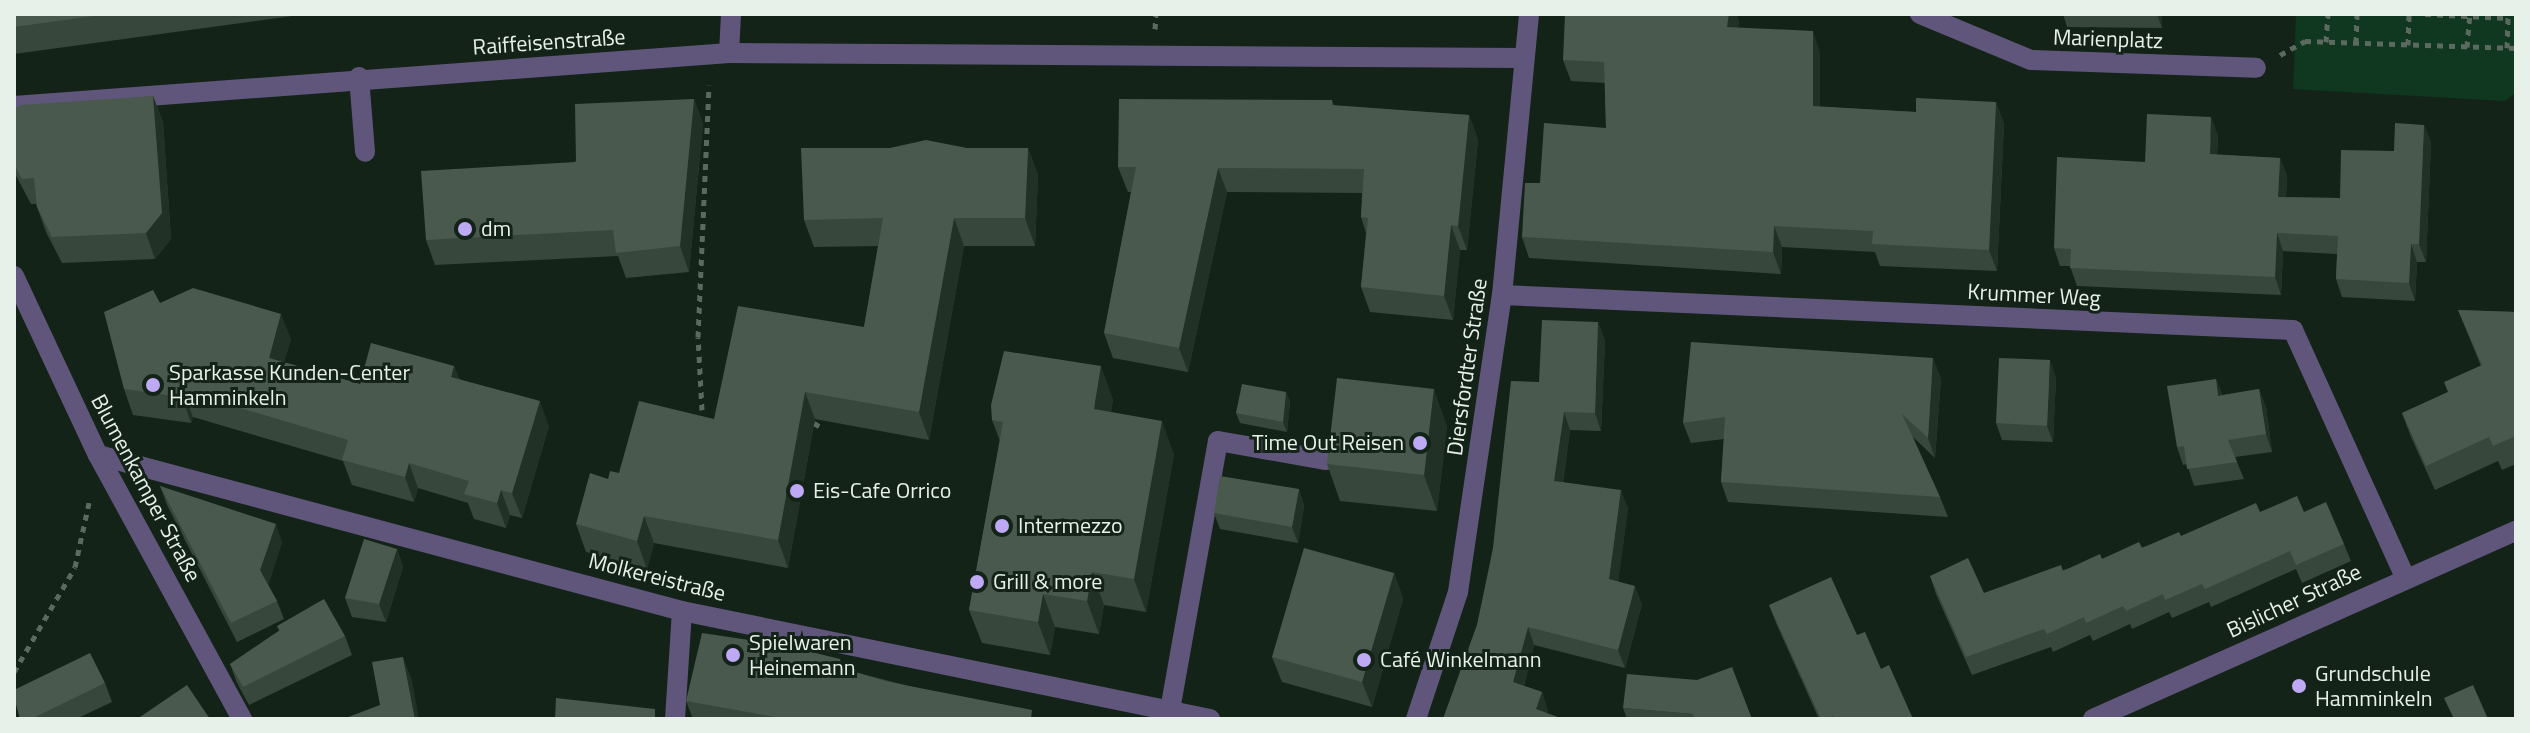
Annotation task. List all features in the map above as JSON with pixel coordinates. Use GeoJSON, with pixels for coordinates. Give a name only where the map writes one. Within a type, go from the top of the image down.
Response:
{"type":"FeatureCollection","features":[{"type":"Feature","properties":{"kind":"street"},"geometry":{"type":"LineString","coordinates":[[719,54],[731,14]]}},
{"type":"Feature","properties":{"kind":"street","name":"Diersfordter Straße"},"geometry":{"type":"LineString","coordinates":[[1416,719],[1458,592],[1502,295],[1529,14]]}},
{"type":"Feature","properties":{"kind":"street","name":"Marienplatz"},"geometry":{"type":"LineString","coordinates":[[1920,14],[2031,60],[2256,68]]}},
{"type":"Feature","properties":{"kind":"street","name":"Raiffeisenstraße"},"geometry":{"type":"LineString","coordinates":[[14,106],[359,77],[719,54],[1089,66],[1524,58]]}},
{"type":"Feature","properties":{"kind":"street"},"geometry":{"type":"LineString","coordinates":[[359,77],[365,152]]}},
{"type":"Feature","properties":{"kind":"street","name":"Blumenkamper Straße"},"geometry":{"type":"LineString","coordinates":[[14,276],[98,455],[242,719]]}},
{"type":"Feature","properties":{"kind":"street","name":"Krummer Weg"},"geometry":{"type":"LineString","coordinates":[[1502,295],[2293,330],[2405,577]]}},
{"type":"Feature","properties":{"kind":"street"},"geometry":{"type":"LineString","coordinates":[[1170,710],[1218,441],[1326,460]]}},
{"type":"Feature","properties":{"kind":"street","name":"Molkereistraße"},"geometry":{"type":"LineString","coordinates":[[98,455],[682,611],[1210,719]]}},
{"type":"Feature","properties":{"kind":"street","name":"Bislicher Straße"},"geometry":{"type":"LineString","coordinates":[[2093,719],[2405,577],[2516,531]]}},
{"type":"Feature","properties":{"kind":"street"},"geometry":{"type":"LineString","coordinates":[[675,719],[682,611]]}},
{"type":"Feature","properties":{"kind":"path"},"geometry":{"type":"LineString","coordinates":[[2326,42],[2328,14]]}},
{"type":"Feature","properties":{"kind":"path"},"geometry":{"type":"LineString","coordinates":[[2356,43],[2357,14]]}},
{"type":"Feature","properties":{"kind":"path"},"geometry":{"type":"LineString","coordinates":[[2408,45],[2409,14]]}},
{"type":"Feature","properties":{"kind":"path"},"geometry":{"type":"LineString","coordinates":[[2425,14],[2508,16],[2507,48]]}},
{"type":"Feature","properties":{"kind":"path"},"geometry":{"type":"LineString","coordinates":[[2467,47],[2470,15]]}},
{"type":"Feature","properties":{"kind":"path"},"geometry":{"type":"LineString","coordinates":[[2256,68],[2305,41],[2516,48]]}},
{"type":"Feature","properties":{"kind":"path"},"geometry":{"type":"LineString","coordinates":[[702,410],[698,337],[719,54]]}},
{"type":"Feature","properties":{"kind":"path"},"geometry":{"type":"LineString","coordinates":[[14,672],[75,567],[98,455]]}},
{"type":"Feature","properties":{"kind":"green space"},"geometry":{"type":"Polygon","coordinates":[[[2296,14],[2516,14],[2516,93],[2504,101],[2293,89],[2296,14]]]}},
{"type":"Feature","properties":{"kind":"building"},"geometry":{"type":"Polygon","coordinates":[[[14,14],[108,14],[14,27],[14,14]]]}},
{"type":"Feature","properties":{"kind":"building"},"geometry":{"type":"Polygon","coordinates":[[[1565,14],[1729,14],[1727,27],[1813,31],[1813,106],[1916,112],[1916,98],[1996,102],[1989,250],[1872,244],[1873,231],[1774,226],[1773,252],[1522,237],[1525,183],[1540,183],[1544,123],[1606,128],[1604,62],[1563,60],[1565,14]]]}},
{"type":"Feature","properties":{"kind":"building"},"geometry":{"type":"Polygon","coordinates":[[[153,96],[162,213],[146,233],[52,237],[37,207],[34,178],[22,179],[14,164],[14,110],[20,105],[153,96]]]}},
{"type":"Feature","properties":{"kind":"building"},"geometry":{"type":"Polygon","coordinates":[[[694,99],[680,246],[616,253],[613,230],[426,240],[421,171],[576,162],[575,104],[694,99]]]}},
{"type":"Feature","properties":{"kind":"building"},"geometry":{"type":"Polygon","coordinates":[[[1119,99],[1332,100],[1332,105],[1469,115],[1458,226],[1451,225],[1444,296],[1361,287],[1368,218],[1361,217],[1364,169],[1218,168],[1179,348],[1104,333],[1136,167],[1118,167],[1119,99]]]}},
{"type":"Feature","properties":{"kind":"building"},"geometry":{"type":"Polygon","coordinates":[[[2147,114],[2211,117],[2210,154],[2280,158],[2278,197],[2340,198],[2341,150],[2394,151],[2395,123],[2424,125],[2419,244],[2411,244],[2409,283],[2336,279],[2338,236],[2277,233],[2275,277],[2070,268],[2071,249],[2054,248],[2057,157],[2145,162],[2147,114]]]}},
{"type":"Feature","properties":{"kind":"building"},"geometry":{"type":"Polygon","coordinates":[[[926,140],[967,148],[1028,148],[1025,218],[954,218],[919,412],[805,392],[778,540],[644,516],[637,541],[576,524],[590,473],[608,479],[610,471],[619,473],[639,401],[714,419],[738,306],[864,327],[883,218],[804,220],[801,148],[890,148],[926,140]]]}},
{"type":"Feature","properties":{"kind":"building"},"geometry":{"type":"Polygon","coordinates":[[[193,288],[281,314],[269,358],[360,384],[371,343],[454,366],[451,377],[540,401],[512,493],[501,490],[497,503],[464,494],[469,481],[409,463],[405,477],[342,460],[348,440],[183,391],[182,397],[124,389],[104,312],[153,290],[160,303],[193,288]]]}},
{"type":"Feature","properties":{"kind":"building"},"geometry":{"type":"Polygon","coordinates":[[[2458,310],[2516,312],[2516,436],[2493,446],[2489,437],[2426,466],[2402,413],[2448,392],[2444,382],[2482,365],[2458,310]]]}},
{"type":"Feature","properties":{"kind":"building"},"geometry":{"type":"Polygon","coordinates":[[[1542,320],[1598,322],[1595,413],[1564,412],[1554,481],[1621,490],[1609,579],[1635,586],[1618,650],[1528,627],[1513,682],[1542,692],[1536,709],[1563,719],[1443,719],[1477,625],[1493,548],[1511,381],[1539,382],[1542,320]]]}},
{"type":"Feature","properties":{"kind":"building"},"geometry":{"type":"Polygon","coordinates":[[[1691,342],[1933,358],[1928,438],[1902,414],[1940,497],[1721,482],[1725,417],[1683,423],[1691,342]]]}},
{"type":"Feature","properties":{"kind":"building"},"geometry":{"type":"Polygon","coordinates":[[[1004,351],[1101,366],[1094,409],[1162,421],[1134,579],[1092,572],[1087,601],[1043,594],[1038,622],[969,610],[1003,422],[992,420],[991,405],[1004,351]]]}},
{"type":"Feature","properties":{"kind":"building"},"geometry":{"type":"Polygon","coordinates":[[[1999,358],[2050,360],[2047,426],[1996,423],[1999,358]]]}},
{"type":"Feature","properties":{"kind":"building"},"geometry":{"type":"Polygon","coordinates":[[[1337,378],[1434,389],[1424,475],[1327,464],[1337,378]]]}},
{"type":"Feature","properties":{"kind":"building"},"geometry":{"type":"Polygon","coordinates":[[[2216,379],[2218,396],[2259,389],[2266,434],[2228,440],[2237,462],[2187,469],[2184,446],[2177,447],[2167,386],[2216,379]]]}},
{"type":"Feature","properties":{"kind":"building"},"geometry":{"type":"Polygon","coordinates":[[[1242,384],[1286,392],[1283,422],[1236,413],[1242,384]]]}},
{"type":"Feature","properties":{"kind":"building"},"geometry":{"type":"Polygon","coordinates":[[[1220,476],[1299,489],[1292,527],[1214,513],[1220,476]]]}},
{"type":"Feature","properties":{"kind":"building"},"geometry":{"type":"Polygon","coordinates":[[[160,486],[276,524],[260,570],[277,601],[231,623],[160,486]]]}},
{"type":"Feature","properties":{"kind":"building"},"geometry":{"type":"Polygon","coordinates":[[[2297,496],[2304,512],[2326,502],[2344,544],[2296,565],[2290,551],[2205,589],[2202,584],[2165,600],[2163,594],[2126,611],[2123,606],[2086,623],[2084,617],[2047,634],[2044,629],[1966,657],[1930,576],[1968,558],[1984,593],[2061,565],[2063,571],[2100,554],[2102,559],[2139,542],[2142,548],[2179,532],[2181,536],[2256,503],[2260,512],[2297,496]]]}},
{"type":"Feature","properties":{"kind":"building"},"geometry":{"type":"Polygon","coordinates":[[[364,539],[397,549],[379,604],[345,598],[364,539]]]}},
{"type":"Feature","properties":{"kind":"building"},"geometry":{"type":"Polygon","coordinates":[[[1304,548],[1394,573],[1362,682],[1272,657],[1304,548]]]}},
{"type":"Feature","properties":{"kind":"building"},"geometry":{"type":"Polygon","coordinates":[[[1831,577],[1857,635],[1865,632],[1881,669],[1889,665],[1913,719],[1835,719],[1833,716],[1821,719],[1769,605],[1831,577]]]}},
{"type":"Feature","properties":{"kind":"building"},"geometry":{"type":"Polygon","coordinates":[[[324,599],[345,636],[243,687],[230,664],[280,630],[277,626],[324,599]]]}},
{"type":"Feature","properties":{"kind":"building"},"geometry":{"type":"Polygon","coordinates":[[[702,633],[783,645],[840,659],[841,668],[889,682],[1032,710],[1031,719],[786,719],[686,701],[702,633]]]}},
{"type":"Feature","properties":{"kind":"building"},"geometry":{"type":"Polygon","coordinates":[[[90,653],[105,683],[31,719],[20,719],[14,690],[90,653]]]}},
{"type":"Feature","properties":{"kind":"building"},"geometry":{"type":"Polygon","coordinates":[[[403,657],[415,719],[343,719],[380,705],[372,662],[403,657]]]}},
{"type":"Feature","properties":{"kind":"building"},"geometry":{"type":"Polygon","coordinates":[[[1732,667],[1752,719],[1695,719],[1693,714],[1623,708],[1627,674],[1697,680],[1732,667]]]}},
{"type":"Feature","properties":{"kind":"building"},"geometry":{"type":"Polygon","coordinates":[[[187,685],[210,719],[137,719],[187,685]]]}},
{"type":"Feature","properties":{"kind":"building"},"geometry":{"type":"Polygon","coordinates":[[[2473,685],[2488,719],[2454,719],[2444,698],[2473,685]]]}},
{"type":"Feature","properties":{"kind":"building"},"geometry":{"type":"Polygon","coordinates":[[[556,698],[655,709],[655,719],[555,719],[556,698]]]}},
{"type":"Feature","properties":{"kind":"place","name":"dm"},"geometry":{"type":"Point","coordinates":[465,229]}},
{"type":"Feature","properties":{"kind":"place","name":"Sparkasse Kunden-Center Hamminkeln"},"geometry":{"type":"Point","coordinates":[153,385]}},
{"type":"Feature","properties":{"kind":"place","name":"Time Out Reisen"},"geometry":{"type":"Point","coordinates":[1420,443]}},
{"type":"Feature","properties":{"kind":"place","name":"Eis-Cafe Orrico"},"geometry":{"type":"Point","coordinates":[797,491]}},
{"type":"Feature","properties":{"kind":"place","name":"Intermezzo"},"geometry":{"type":"Point","coordinates":[1002,526]}},
{"type":"Feature","properties":{"kind":"place","name":"Grill & more"},"geometry":{"type":"Point","coordinates":[977,582]}},
{"type":"Feature","properties":{"kind":"place","name":"Spielwaren Heinemann"},"geometry":{"type":"Point","coordinates":[733,655]}},
{"type":"Feature","properties":{"kind":"place","name":"Café Winkelmann"},"geometry":{"type":"Point","coordinates":[1364,660]}},
{"type":"Feature","properties":{"kind":"place","name":"Grundschule Hamminkeln"},"geometry":{"type":"Point","coordinates":[2299,686]}}]}
